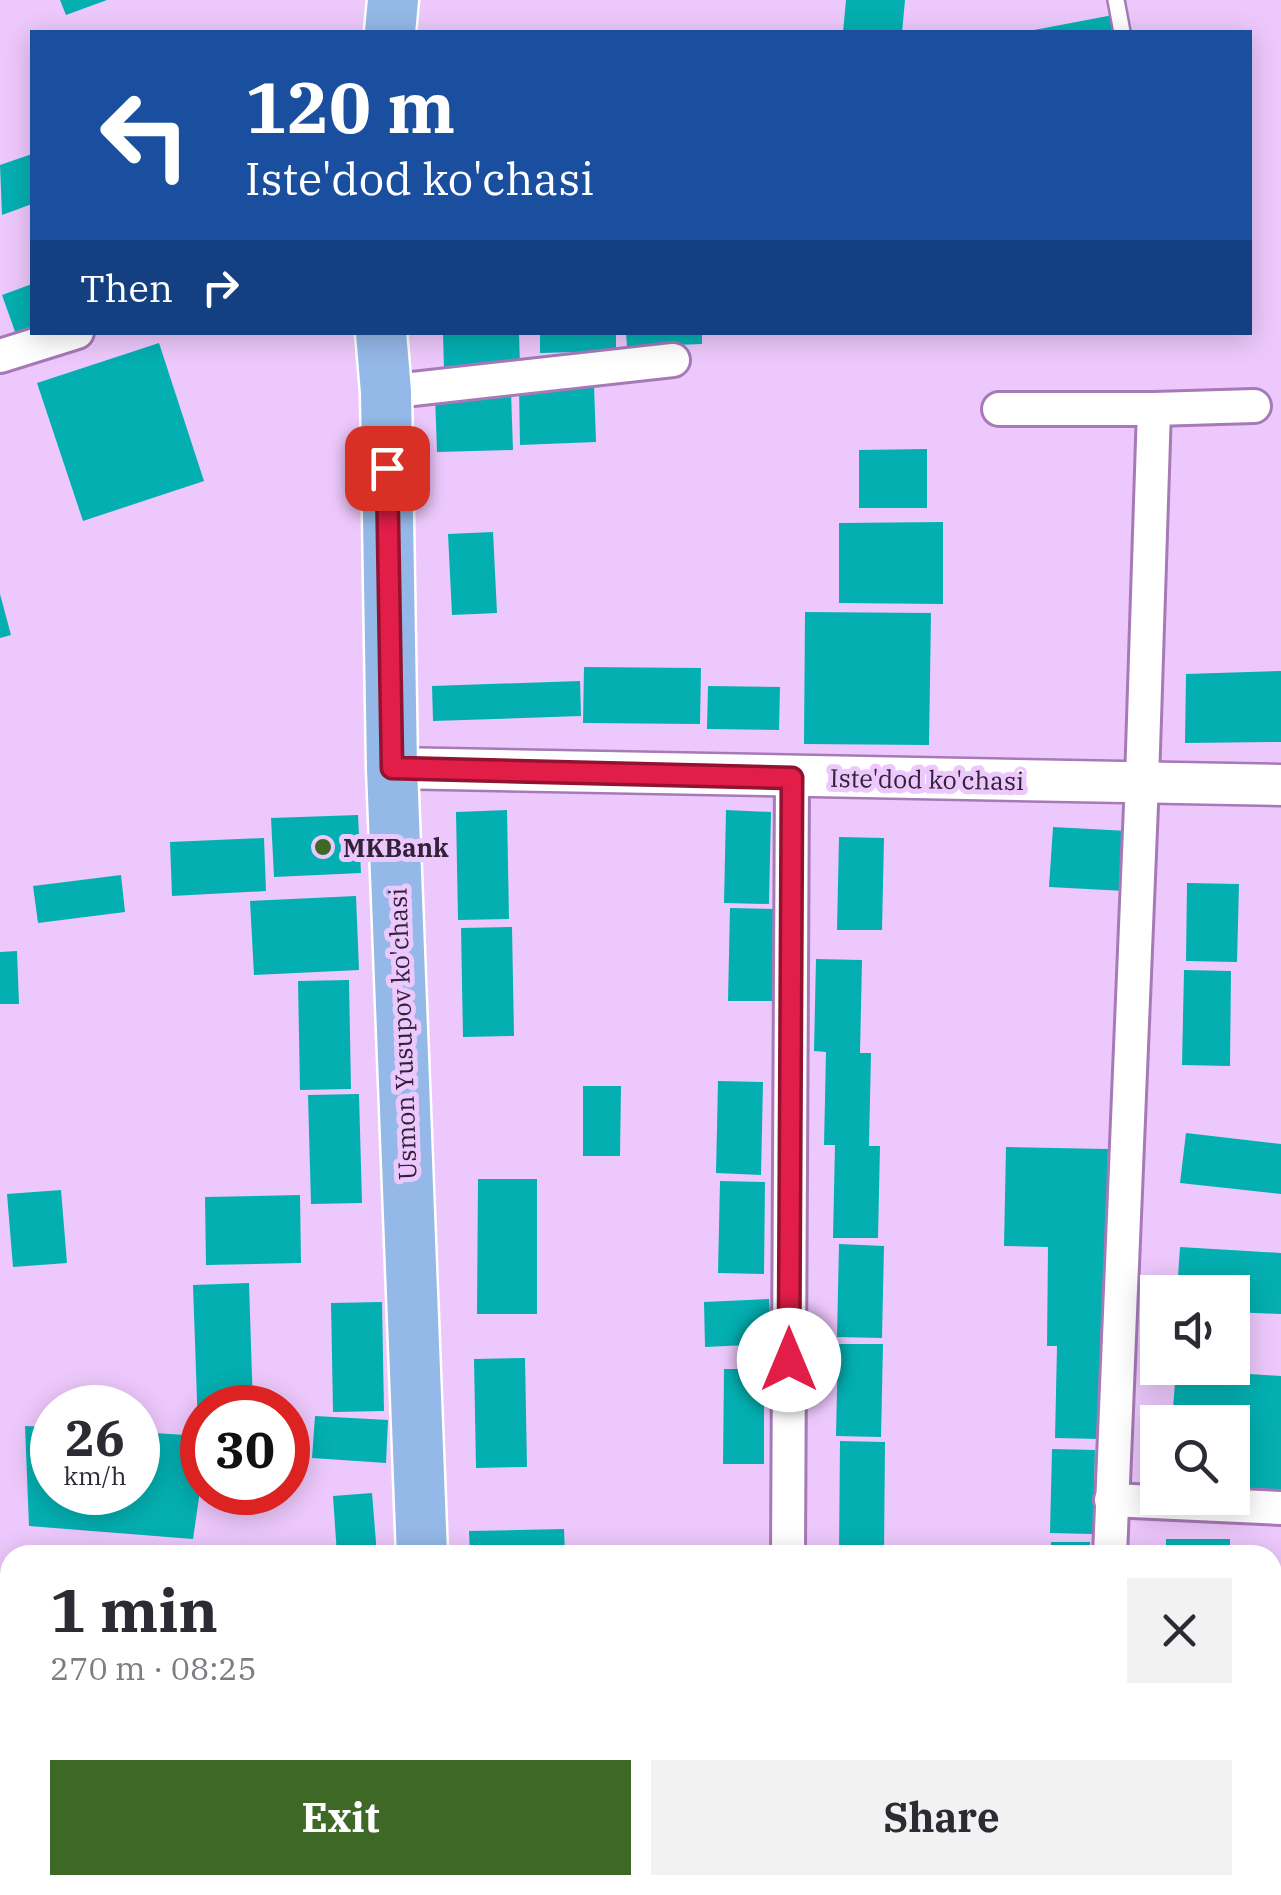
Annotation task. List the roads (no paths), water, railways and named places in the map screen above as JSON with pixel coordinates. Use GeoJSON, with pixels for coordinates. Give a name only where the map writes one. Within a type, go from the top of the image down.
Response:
{"type":"FeatureCollection","features":[{"type":"Feature","properties":{"kind":"main road"},"geometry":{"type":"LineString","coordinates":[[358,0],[360,30]]}},
{"type":"Feature","properties":{"kind":"main road"},"geometry":{"type":"LineString","coordinates":[[390,30],[392,0]]}},
{"type":"Feature","properties":{"kind":"main road","name":"Usmon Yusupov ko'chasi"},"geometry":{"type":"LineString","coordinates":[[381,335],[386,392],[392,768],[422,1545]]}},
{"type":"Feature","properties":{"kind":"street"},"geometry":{"type":"LineString","coordinates":[[0,356],[67,335]]}},
{"type":"Feature","properties":{"kind":"street"},"geometry":{"type":"LineString","coordinates":[[386,392],[674,360]]}},
{"type":"Feature","properties":{"kind":"street"},"geometry":{"type":"LineString","coordinates":[[999,409],[1254,406]]}},
{"type":"Feature","properties":{"kind":"street"},"geometry":{"type":"LineString","coordinates":[[1110,1545],[1154,409]]}},
{"type":"Feature","properties":{"kind":"street","name":"Iste'dod ko'chasi"},"geometry":{"type":"LineString","coordinates":[[392,768],[1281,786]]}},
{"type":"Feature","properties":{"kind":"street"},"geometry":{"type":"LineString","coordinates":[[788,1545],[792,778]]}},
{"type":"Feature","properties":{"kind":"street"},"geometry":{"type":"LineString","coordinates":[[1111,1500],[1281,1508]]}},
{"type":"Feature","properties":{"kind":"lane"},"geometry":{"type":"LineString","coordinates":[[1116,0],[1122,30]]}},
{"type":"Feature","properties":{"kind":"place","name":"MKBank"},"geometry":{"type":"Point","coordinates":[323,847]}}]}
